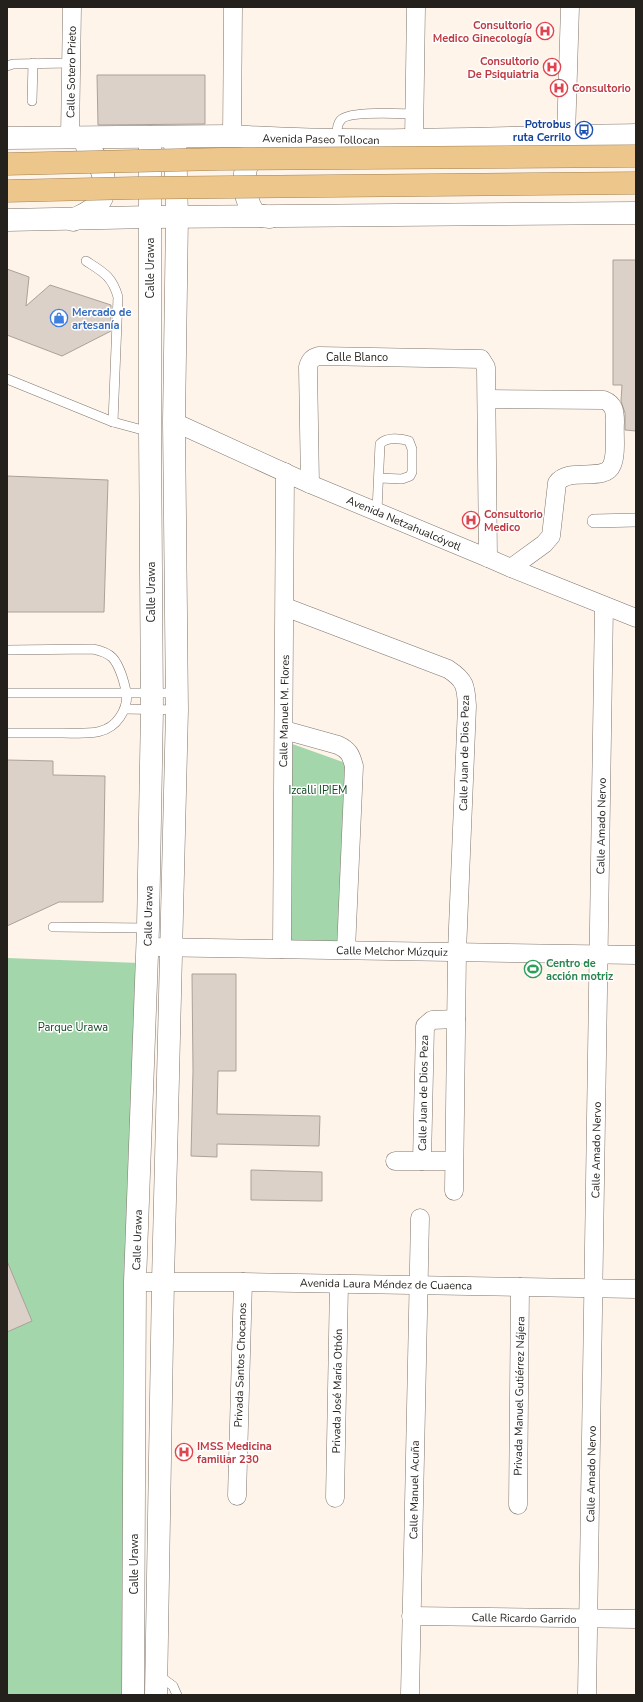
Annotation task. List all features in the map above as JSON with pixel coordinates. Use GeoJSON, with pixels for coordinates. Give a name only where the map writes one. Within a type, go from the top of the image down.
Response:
{"type":"FeatureCollection","features":[{"type":"Feature","properties":{"kind":"highway","name":"Avenida Paseo Tollocan"},"geometry":{"type":"LineString","coordinates":[[7,164],[220,159],[636,156]]}},
{"type":"Feature","properties":{"kind":"highway"},"geometry":{"type":"LineString","coordinates":[[7,191],[135,188],[636,183]]}},
{"type":"Feature","properties":{"kind":"main road","name":"Avenida Paseo Tollocan"},"geometry":{"type":"LineString","coordinates":[[7,138],[232,136],[269,139],[414,140],[636,135]]}},
{"type":"Feature","properties":{"kind":"main road"},"geometry":{"type":"LineString","coordinates":[[70,137],[78,141],[93,153],[102,169],[104,178],[102,197],[95,207],[73,220]]}},
{"type":"Feature","properties":{"kind":"main road","name":"Calle Urawa"},"geometry":{"type":"LineString","coordinates":[[133,1695],[135,1282],[148,938],[152,701],[150,137]]}},
{"type":"Feature","properties":{"kind":"main road"},"geometry":{"type":"LineString","coordinates":[[157,1685],[163,1281],[177,702],[174,422],[177,217],[175,137]]}},
{"type":"Feature","properties":{"kind":"main road"},"geometry":{"type":"LineString","coordinates":[[269,139],[260,145],[250,158],[244,174],[244,185],[249,206],[255,215],[270,217]]}},
{"type":"Feature","properties":{"kind":"main road"},"geometry":{"type":"LineString","coordinates":[[7,220],[73,220],[151,217],[636,213]]}},
{"type":"Feature","properties":{"kind":"street","name":"Calle Sotero Prieto"},"geometry":{"type":"LineString","coordinates":[[70,137],[72,7]]}},
{"type":"Feature","properties":{"kind":"street"},"geometry":{"type":"LineString","coordinates":[[232,136],[233,7]]}},
{"type":"Feature","properties":{"kind":"street"},"geometry":{"type":"LineString","coordinates":[[414,140],[416,7]]}},
{"type":"Feature","properties":{"kind":"street"},"geometry":{"type":"LineString","coordinates":[[566,136],[570,7]]}},
{"type":"Feature","properties":{"kind":"street","name":"Calle Blanco"},"geometry":{"type":"LineString","coordinates":[[310,484],[308,367],[309,362],[313,358],[326,356],[481,359],[486,367],[486,399]]}},
{"type":"Feature","properties":{"kind":"street"},"geometry":{"type":"LineString","coordinates":[[488,558],[486,399],[604,400],[610,402],[613,406],[615,415],[612,464],[608,470],[600,473],[569,475],[560,479],[557,483],[551,536],[544,544],[510,568]]}},
{"type":"Feature","properties":{"kind":"street","name":"Avenida Netzahualcóyotl"},"geometry":{"type":"LineString","coordinates":[[174,422],[310,484],[510,568],[636,618]]}},
{"type":"Feature","properties":{"kind":"street","name":"Calle Manuel M. Flores"},"geometry":{"type":"LineString","coordinates":[[282,950],[285,472]]}},
{"type":"Feature","properties":{"kind":"street"},"geometry":{"type":"LineString","coordinates":[[594,521],[636,520]]}},
{"type":"Feature","properties":{"kind":"street","name":"Calle Amado Nervo"},"geometry":{"type":"LineString","coordinates":[[587,1695],[604,606]]}},
{"type":"Feature","properties":{"kind":"street","name":"Calle Juan de Dios Peza"},"geometry":{"type":"LineString","coordinates":[[285,607],[448,669],[459,676],[465,684],[467,706],[457,952],[454,1191]]}},
{"type":"Feature","properties":{"kind":"street"},"geometry":{"type":"LineString","coordinates":[[284,730],[338,746],[346,749],[351,755],[354,766],[346,950]]}},
{"type":"Feature","properties":{"kind":"street","name":"Calle Melchor Múzquiz"},"geometry":{"type":"LineString","coordinates":[[148,938],[172,948],[636,955]]}},
{"type":"Feature","properties":{"kind":"street","name":"Calle Juan de Dios Peza"},"geometry":{"type":"LineString","coordinates":[[454,1161],[422,1161],[425,1026],[432,1020],[456,1019]]}},
{"type":"Feature","properties":{"kind":"street"},"geometry":{"type":"LineString","coordinates":[[396,1161],[422,1161]]}},
{"type":"Feature","properties":{"kind":"street"},"geometry":{"type":"LineString","coordinates":[[419,1285],[420,1218]]}},
{"type":"Feature","properties":{"kind":"street","name":"Avenida Laura Méndez de Cuaenca"},"geometry":{"type":"LineString","coordinates":[[135,1282],[243,1282],[636,1289]]}},
{"type":"Feature","properties":{"kind":"street","name":"Privada Santos Chocanos"},"geometry":{"type":"LineString","coordinates":[[237,1496],[243,1282]]}},
{"type":"Feature","properties":{"kind":"street","name":"Privada José María Othón"},"geometry":{"type":"LineString","coordinates":[[335,1498],[339,1284]]}},
{"type":"Feature","properties":{"kind":"street","name":"Calle Manuel Acuña"},"geometry":{"type":"LineString","coordinates":[[410,1695],[419,1285]]}},
{"type":"Feature","properties":{"kind":"street","name":"Privada Manuel Gutiérrez Nájera"},"geometry":{"type":"LineString","coordinates":[[518,1505],[520,1287]]}},
{"type":"Feature","properties":{"kind":"street","name":"Calle Ricardo Garrido"},"geometry":{"type":"LineString","coordinates":[[411,1616],[636,1619]]}},
{"type":"Feature","properties":{"kind":"lane"},"geometry":{"type":"LineString","coordinates":[[32,63],[32,101]]}},
{"type":"Feature","properties":{"kind":"lane"},"geometry":{"type":"LineString","coordinates":[[7,66],[13,64],[32,63],[71,63]]}},
{"type":"Feature","properties":{"kind":"lane"},"geometry":{"type":"LineString","coordinates":[[337,139],[337,127],[343,117],[353,115],[415,114]]}},
{"type":"Feature","properties":{"kind":"lane"},"geometry":{"type":"LineString","coordinates":[[86,261],[104,273],[114,285],[118,297],[113,422]]}},
{"type":"Feature","properties":{"kind":"lane"},"geometry":{"type":"LineString","coordinates":[[7,379],[113,422],[150,432]]}},
{"type":"Feature","properties":{"kind":"lane"},"geometry":{"type":"LineString","coordinates":[[377,511],[380,444],[389,439],[409,441],[411,444],[412,456],[412,472],[410,476],[402,479],[379,478]]}},
{"type":"Feature","properties":{"kind":"lane"},"geometry":{"type":"LineString","coordinates":[[7,650],[93,649],[104,652],[114,657],[127,694],[125,709],[115,726],[101,732],[7,733]]}},
{"type":"Feature","properties":{"kind":"lane"},"geometry":{"type":"LineString","coordinates":[[7,693],[127,694],[152,701],[177,702]]}},
{"type":"Feature","properties":{"kind":"lane"},"geometry":{"type":"LineString","coordinates":[[125,709],[152,701],[177,702]]}},
{"type":"Feature","properties":{"kind":"lane"},"geometry":{"type":"LineString","coordinates":[[53,927],[148,938]]}},
{"type":"Feature","properties":{"kind":"lane"},"geometry":{"type":"LineString","coordinates":[[157,1685],[173,1686],[177,1695]]}},
{"type":"Feature","properties":{"kind":"green space","name":"Izcalli IPIEM"},"geometry":{"type":"Polygon","coordinates":[[[284,741],[354,766],[346,950],[282,949],[284,741]]]}},
{"type":"Feature","properties":{"kind":"green space","name":"Parque Urawa"},"geometry":{"type":"Polygon","coordinates":[[[7,958],[140,963],[125,1695],[7,1695],[7,958]]]}},
{"type":"Feature","properties":{"kind":"building"},"geometry":{"type":"Polygon","coordinates":[[[97,75],[205,75],[205,124],[98,125],[97,75]]]}},
{"type":"Feature","properties":{"kind":"building"},"geometry":{"type":"Polygon","coordinates":[[[613,260],[636,260],[636,431],[625,430],[625,413],[621,401],[622,385],[613,385],[613,260]]]}},
{"type":"Feature","properties":{"kind":"building","name":"Mercado de artesanía"},"geometry":{"type":"Polygon","coordinates":[[[7,269],[29,277],[26,306],[50,285],[111,305],[111,331],[62,356],[7,335],[7,269]]]}},
{"type":"Feature","properties":{"kind":"building"},"geometry":{"type":"Polygon","coordinates":[[[7,476],[108,480],[104,612],[7,612],[7,476]]]}},
{"type":"Feature","properties":{"kind":"building"},"geometry":{"type":"Polygon","coordinates":[[[7,760],[53,761],[53,775],[105,776],[103,902],[59,902],[7,926],[7,760]]]}},
{"type":"Feature","properties":{"kind":"building"},"geometry":{"type":"Polygon","coordinates":[[[192,974],[236,974],[236,1071],[218,1071],[217,1114],[320,1116],[319,1146],[217,1144],[217,1157],[191,1156],[193,1071],[192,974]]]}},
{"type":"Feature","properties":{"kind":"building"},"geometry":{"type":"Polygon","coordinates":[[[251,1170],[322,1172],[322,1201],[251,1200],[251,1170]]]}},
{"type":"Feature","properties":{"kind":"building"},"geometry":{"type":"Polygon","coordinates":[[[7,1261],[32,1321],[7,1332],[7,1261]]]}},
{"type":"Feature","properties":{"kind":"place","name":"Consultorio Medico Ginecología"},"geometry":{"type":"Point","coordinates":[545,31]}},
{"type":"Feature","properties":{"kind":"place","name":"Consultorio De Psiquiatria"},"geometry":{"type":"Point","coordinates":[552,67]}},
{"type":"Feature","properties":{"kind":"place","name":"Consultorio"},"geometry":{"type":"Point","coordinates":[559,88]}},
{"type":"Feature","properties":{"kind":"place","name":"Potrobus ruta Cerrilo"},"geometry":{"type":"Point","coordinates":[584,130]}},
{"type":"Feature","properties":{"kind":"place","name":"Mercado de artesanía"},"geometry":{"type":"Point","coordinates":[59,318]}},
{"type":"Feature","properties":{"kind":"place","name":"Consultorio Medico"},"geometry":{"type":"Point","coordinates":[471,520]}},
{"type":"Feature","properties":{"kind":"place","name":"Centro de acción motriz"},"geometry":{"type":"Point","coordinates":[533,969]}},
{"type":"Feature","properties":{"kind":"place","name":"IMSS Medicina familiar 230"},"geometry":{"type":"Point","coordinates":[184,1452]}}]}
